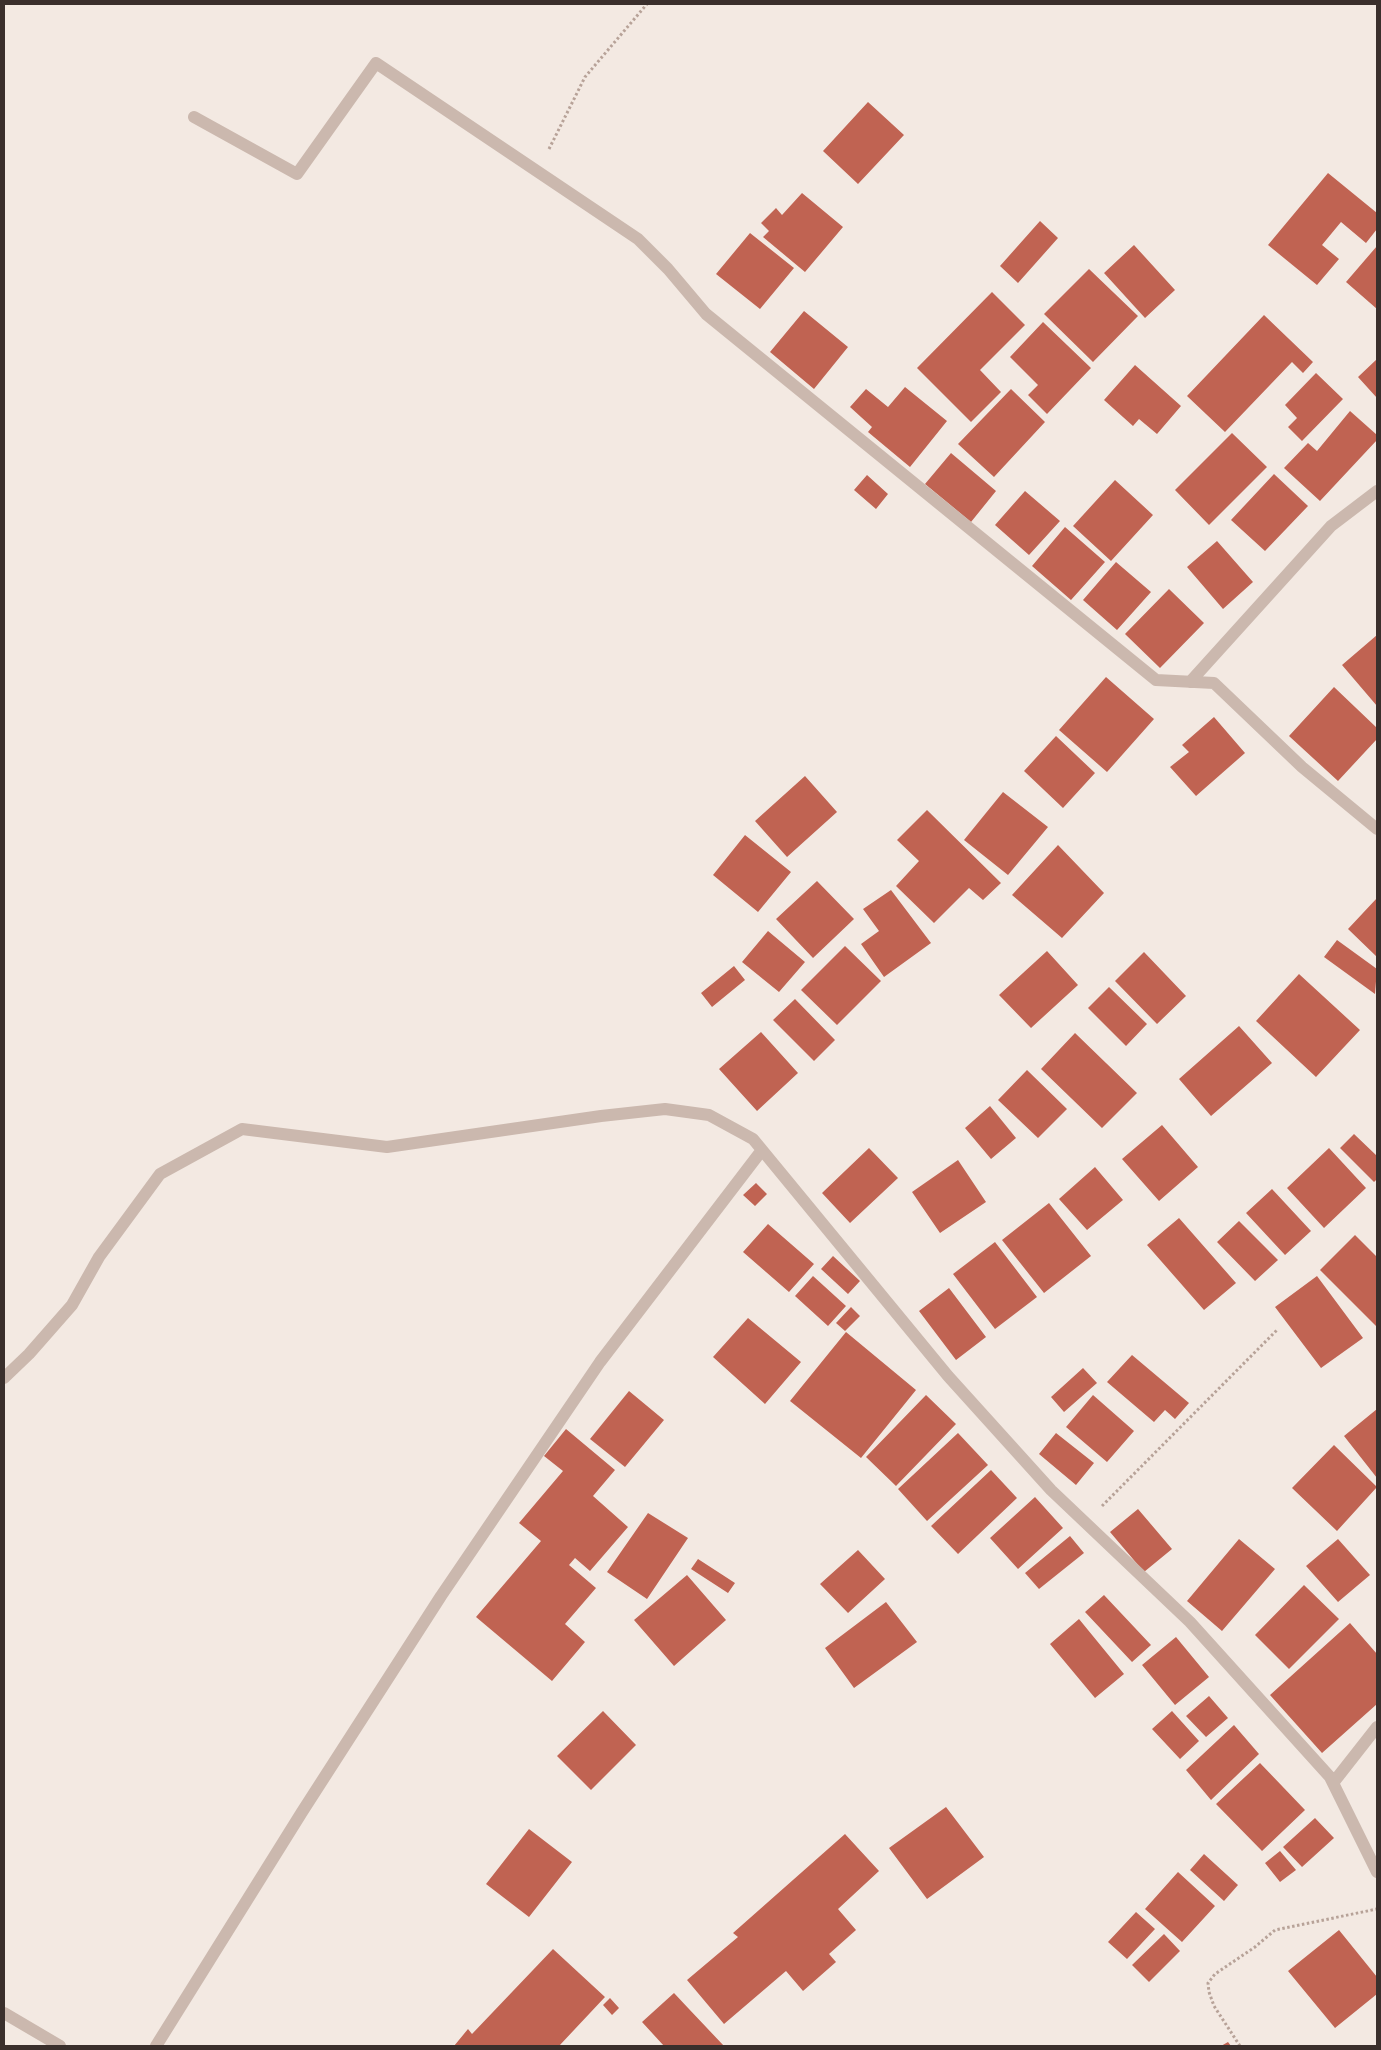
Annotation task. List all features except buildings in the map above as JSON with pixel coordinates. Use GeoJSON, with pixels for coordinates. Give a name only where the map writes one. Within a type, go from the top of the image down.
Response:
{"type":"FeatureCollection","features":[{"type":"Feature","properties":{"kind":"street"},"geometry":{"type":"LineString","coordinates":[[194,117],[297,174],[376,63],[638,239],[668,269],[706,314],[1156,680],[1214,683],[1302,767],[1377,829]]}},
{"type":"Feature","properties":{"kind":"street"},"geometry":{"type":"LineString","coordinates":[[1190,682],[1331,526],[1377,491]]}},
{"type":"Feature","properties":{"kind":"street"},"geometry":{"type":"LineString","coordinates":[[4,1378],[29,1354],[72,1305],[99,1257],[160,1174],[242,1129],[387,1147],[601,1116],[665,1109],[709,1114],[752,1139],[948,1376],[1051,1490],[1190,1622],[1333,1782],[1377,1872]]}},
{"type":"Feature","properties":{"kind":"street"},"geometry":{"type":"LineString","coordinates":[[156,2046],[440,1596],[600,1362],[762,1150]]}},
{"type":"Feature","properties":{"kind":"street"},"geometry":{"type":"LineString","coordinates":[[1333,1782],[1377,1727]]}},
{"type":"Feature","properties":{"kind":"street"},"geometry":{"type":"LineString","coordinates":[[4,2013],[60,2046]]}},
{"type":"Feature","properties":{"kind":"path"},"geometry":{"type":"LineString","coordinates":[[537,172],[585,77],[647,4]]}},
{"type":"Feature","properties":{"kind":"path"},"geometry":{"type":"LineString","coordinates":[[1085,1522],[1278,1329]]}},
{"type":"Feature","properties":{"kind":"path"},"geometry":{"type":"LineString","coordinates":[[1240,2046],[1214,2006],[1209,1992],[1208,1983],[1216,1974],[1255,1947],[1275,1930],[1377,1909]]}}]}
